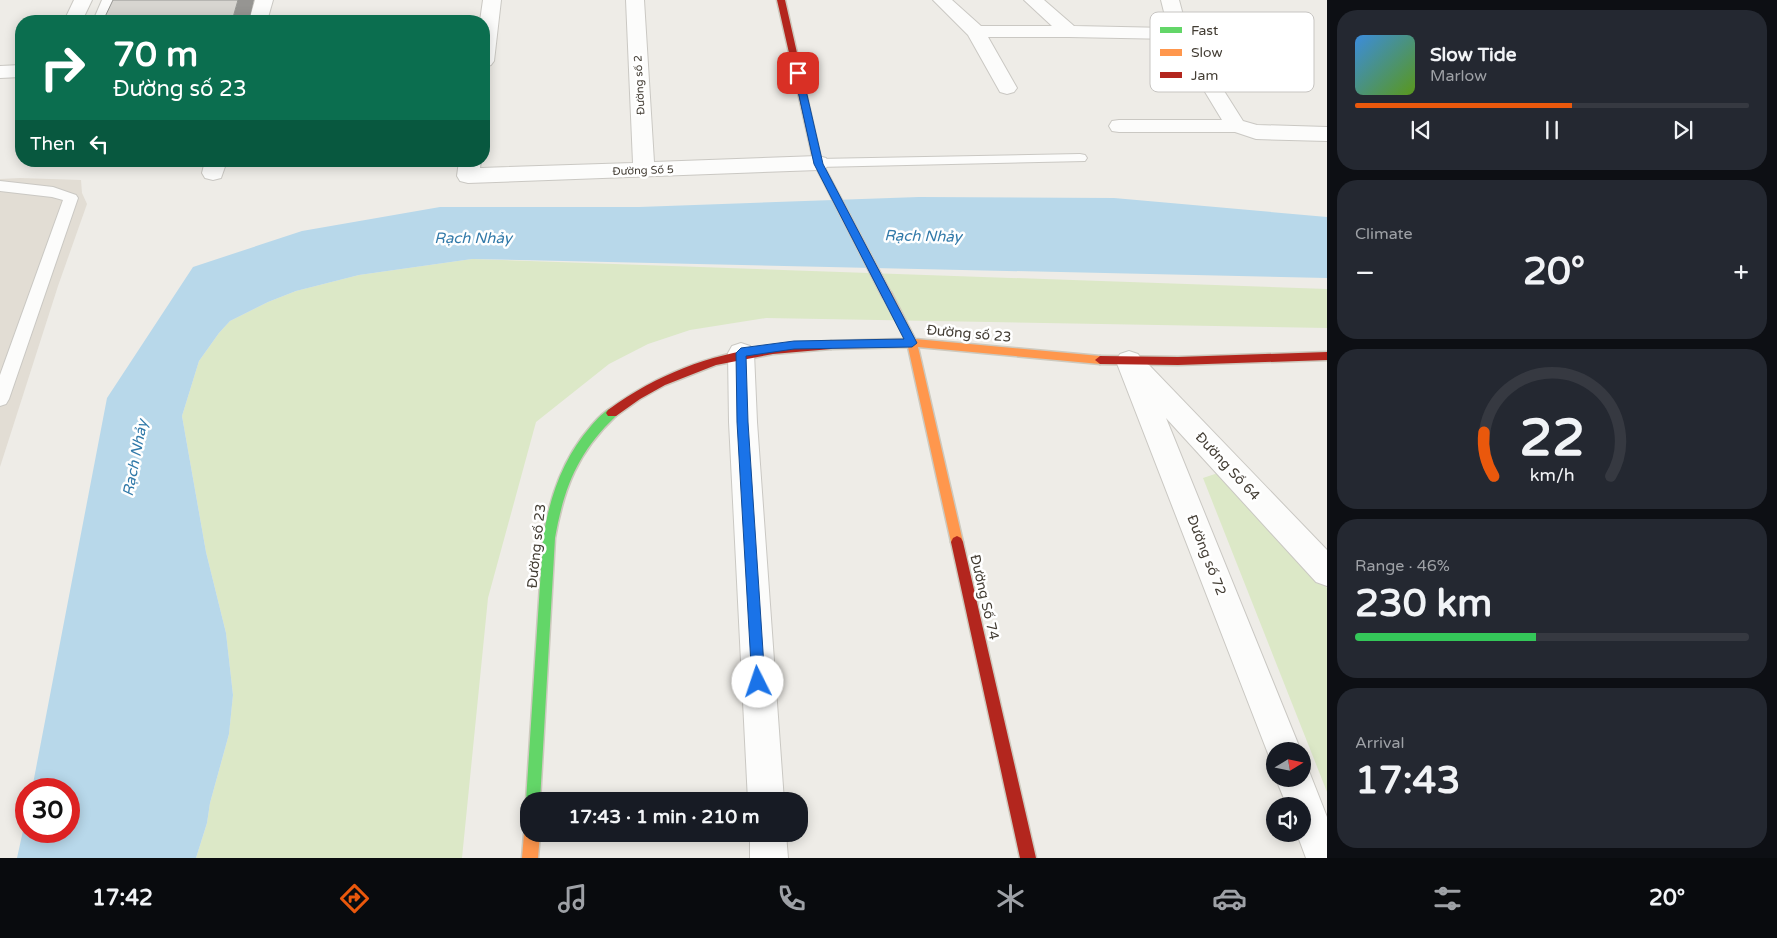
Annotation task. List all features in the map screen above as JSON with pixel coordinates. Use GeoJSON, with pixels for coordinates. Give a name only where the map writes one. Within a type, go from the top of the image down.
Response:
{"type":"FeatureCollection","features":[{"type":"Feature","properties":{"kind":"street"},"geometry":{"type":"LineString","coordinates":[[76,15],[83,0]]}},
{"type":"Feature","properties":{"kind":"street"},"geometry":{"type":"LineString","coordinates":[[260,15],[264,0]]}},
{"type":"Feature","properties":{"kind":"street"},"geometry":{"type":"LineString","coordinates":[[490,15],[492,0]]}},
{"type":"Feature","properties":{"kind":"street","name":"Đường số 2"},"geometry":{"type":"LineString","coordinates":[[635,0],[644,170]]}},
{"type":"Feature","properties":{"kind":"street","name":"Đường Số 74"},"geometry":{"type":"LineString","coordinates":[[781,0],[822,171],[912,343],[1028,858]]}},
{"type":"Feature","properties":{"kind":"street"},"geometry":{"type":"LineString","coordinates":[[942,0],[976,32],[1007,88]]}},
{"type":"Feature","properties":{"kind":"street"},"geometry":{"type":"LineString","coordinates":[[1032,0],[1069,31]]}},
{"type":"Feature","properties":{"kind":"street"},"geometry":{"type":"LineString","coordinates":[[976,32],[1069,31],[1150,33]]}},
{"type":"Feature","properties":{"kind":"street"},"geometry":{"type":"LineString","coordinates":[[0,72],[15,71]]}},
{"type":"Feature","properties":{"kind":"street"},"geometry":{"type":"LineString","coordinates":[[1215,92],[1236,126]]}},
{"type":"Feature","properties":{"kind":"street"},"geometry":{"type":"LineString","coordinates":[[1119,126],[1236,126],[1256,132],[1327,134]]}},
{"type":"Feature","properties":{"kind":"street","name":"Đường Số 5"},"geometry":{"type":"LineString","coordinates":[[470,169],[822,171]]}},
{"type":"Feature","properties":{"kind":"street","name":"Đường số 23"},"geometry":{"type":"LineString","coordinates":[[535,792],[549,538],[555,501],[563,478],[573,459],[596,428],[625,402],[660,382],[701,364],[741,353],[794,345],[912,343],[1129,360],[1327,356]]}},
{"type":"Feature","properties":{"kind":"street"},"geometry":{"type":"LineString","coordinates":[[741,353],[742,422],[765,792]]}},
{"type":"Feature","properties":{"kind":"street","name":"Đường Số 64"},"geometry":{"type":"LineString","coordinates":[[1129,360],[1327,572]]}},
{"type":"Feature","properties":{"kind":"street","name":"Đường số 72"},"geometry":{"type":"LineString","coordinates":[[1129,360],[1280,742]]}},
{"type":"Feature","properties":{"kind":"street"},"geometry":{"type":"LineString","coordinates":[[1298,788],[1325,858]]}},
{"type":"Feature","properties":{"kind":"street"},"geometry":{"type":"LineString","coordinates":[[530,858],[531,842]]}},
{"type":"Feature","properties":{"kind":"street"},"geometry":{"type":"LineString","coordinates":[[768,842],[769,858]]}},
{"type":"Feature","properties":{"kind":"lane"},"geometry":{"type":"LineString","coordinates":[[102,15],[108,0]]}},
{"type":"Feature","properties":{"kind":"lane"},"geometry":{"type":"LineString","coordinates":[[822,171],[1080,158]]}},
{"type":"Feature","properties":{"kind":"lane"},"geometry":{"type":"LineString","coordinates":[[0,186],[53,192],[71,198],[0,399]]}},
{"type":"Feature","properties":{"kind":"shaded area"},"geometry":{"type":"Polygon","coordinates":[[[0,179],[81,180],[82,193],[87,204],[58,286],[0,467],[0,179]]]}},
{"type":"Feature","properties":{"kind":"green space"},"geometry":{"type":"Polygon","coordinates":[[[472,259],[1327,289],[1327,328],[766,318],[690,330],[648,344],[609,364],[536,422],[488,598],[462,858],[196,858],[207,823],[210,803],[229,734],[233,695],[226,633],[206,552],[182,416],[199,361],[230,321],[268,302],[296,291],[359,275],[472,259]]]}},
{"type":"Feature","properties":{"kind":"green space"},"geometry":{"type":"Polygon","coordinates":[[[1221,472],[1327,588],[1327,792],[1311,751],[1311,742],[1307,742],[1203,478],[1221,472]]]}},
{"type":"Feature","properties":{"kind":"water","name":"Rạch Nhảy"},"geometry":{"type":"Polygon","coordinates":[[[919,197],[1114,198],[1327,217],[1327,278],[472,259],[359,275],[296,291],[268,302],[230,321],[219,333],[199,361],[182,416],[206,552],[226,633],[233,695],[229,734],[210,803],[207,823],[196,858],[17,858],[20,843],[80,843],[80,778],[34,778],[107,398],[193,267],[302,231],[440,207],[639,207],[919,197]]]}},
{"type":"Feature","properties":{"kind":"building"},"geometry":{"type":"Polygon","coordinates":[[[113,0],[238,0],[234,15],[106,15],[113,0]]]}},
{"type":"Feature","properties":{"kind":"traffic: fast"},"geometry":{"type":"LineString","coordinates":[[534,792],[549,538],[552,520],[561,486],[576,454],[598,426],[612,413]]}},
{"type":"Feature","properties":{"kind":"traffic: slow"},"geometry":{"type":"LineString","coordinates":[[887,295],[912,343],[957,542]]}},
{"type":"Feature","properties":{"kind":"traffic: slow"},"geometry":{"type":"LineString","coordinates":[[831,345],[914,343],[1100,360]]}},
{"type":"Feature","properties":{"kind":"traffic: slow"},"geometry":{"type":"LineString","coordinates":[[530,858],[531,842]]}},
{"type":"Feature","properties":{"kind":"traffic: jam"},"geometry":{"type":"LineString","coordinates":[[781,0],[818,163],[887,295]]}},
{"type":"Feature","properties":{"kind":"traffic: jam"},"geometry":{"type":"LineString","coordinates":[[612,413],[636,396],[661,382],[688,370],[716,361],[773,349],[831,345]]}},
{"type":"Feature","properties":{"kind":"traffic: jam"},"geometry":{"type":"LineString","coordinates":[[1100,360],[1178,361],[1327,356]]}},
{"type":"Feature","properties":{"kind":"traffic: jam"},"geometry":{"type":"LineString","coordinates":[[957,542],[1028,858]]}},
{"type":"Feature","properties":{"kind":"route"},"geometry":{"type":"LineString","coordinates":[[758,682],[742,422],[741,353],[794,345],[912,343],[818,164],[798,73]]}}]}
